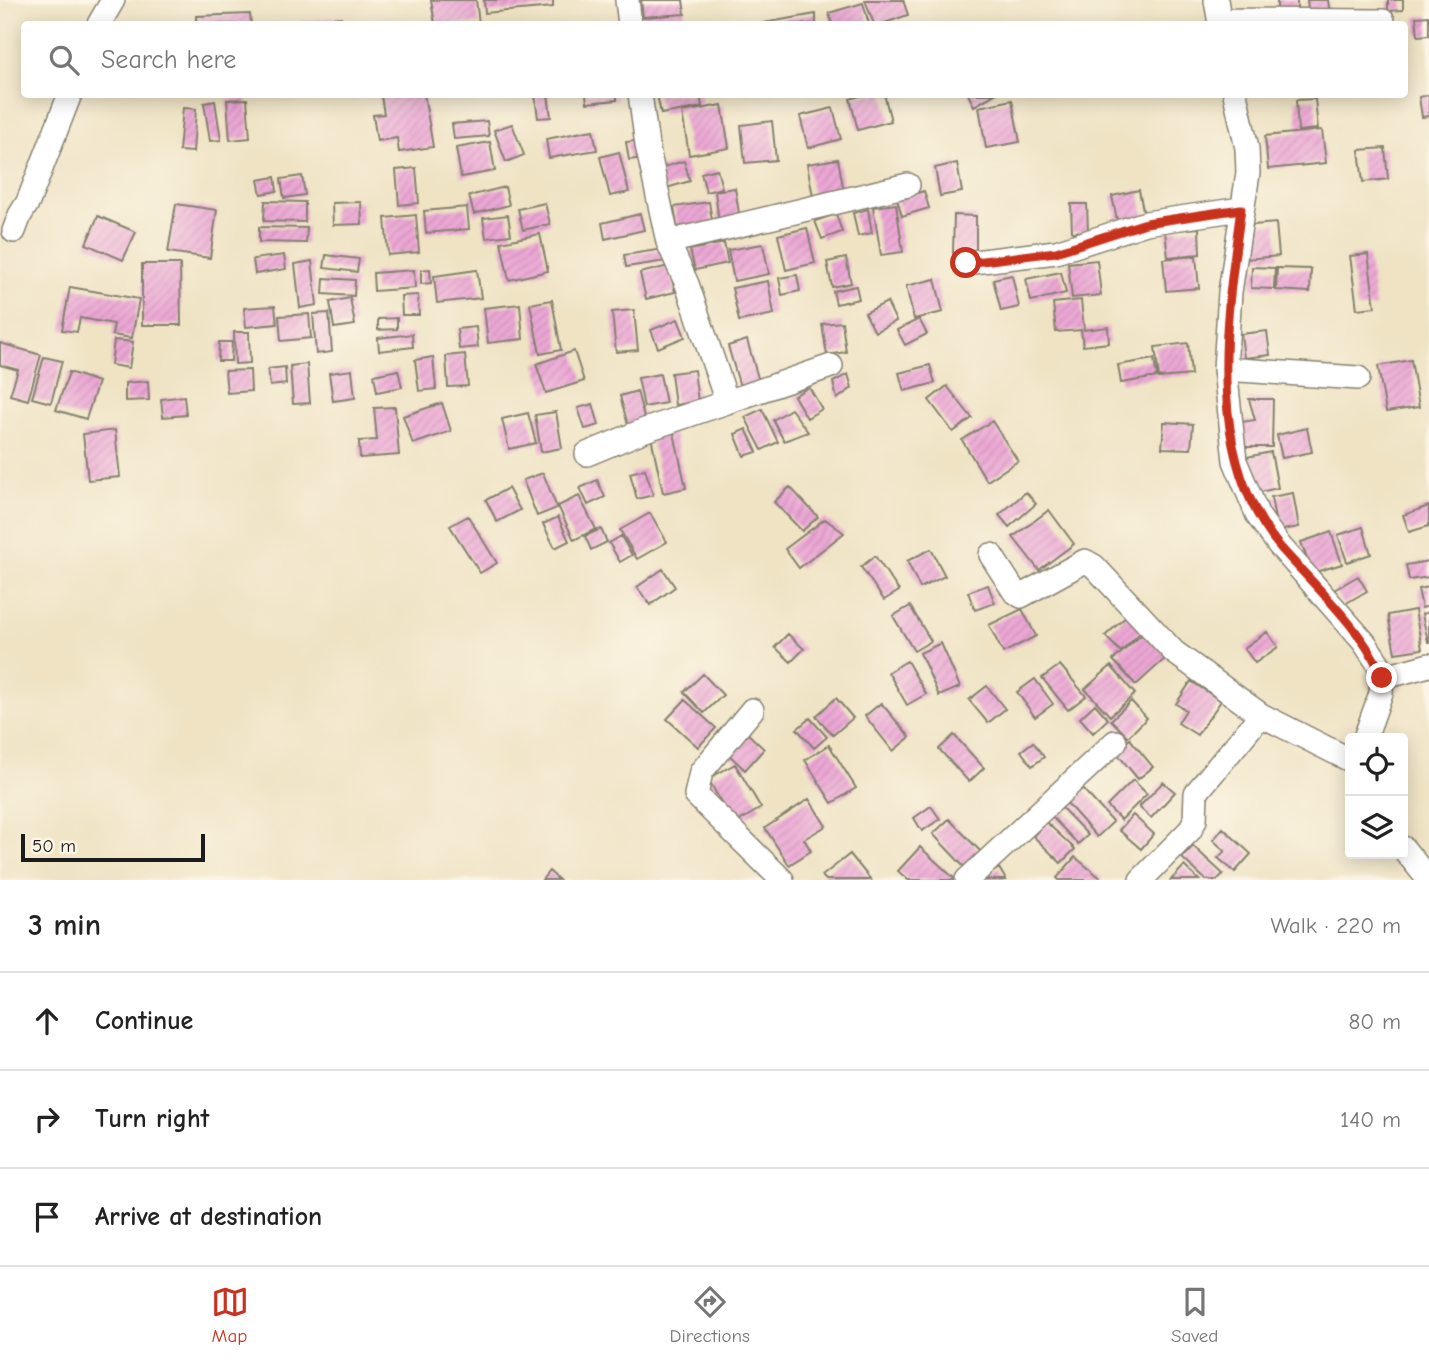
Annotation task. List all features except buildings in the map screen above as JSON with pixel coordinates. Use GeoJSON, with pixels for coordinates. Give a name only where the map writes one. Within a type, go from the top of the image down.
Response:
{"type":"FeatureCollection","features":[{"type":"Feature","properties":{"kind":"street"},"geometry":{"type":"LineString","coordinates":[[101,21],[113,0]]}},
{"type":"Feature","properties":{"kind":"street"},"geometry":{"type":"LineString","coordinates":[[627,0],[630,21]]}},
{"type":"Feature","properties":{"kind":"street"},"geometry":{"type":"LineString","coordinates":[[1218,15],[1382,21]]}},
{"type":"Feature","properties":{"kind":"street"},"geometry":{"type":"LineString","coordinates":[[13,231],[28,202],[68,98]]}},
{"type":"Feature","properties":{"kind":"street"},"geometry":{"type":"LineString","coordinates":[[641,98],[647,145],[668,242],[687,284],[727,402]]}},
{"type":"Feature","properties":{"kind":"street"},"geometry":{"type":"LineString","coordinates":[[1236,98],[1247,148],[1248,173],[1230,292],[1225,369],[1235,461],[1258,516],[1279,545],[1364,642],[1378,663],[1382,678],[1381,692],[1367,733]]}},
{"type":"Feature","properties":{"kind":"street"},"geometry":{"type":"LineString","coordinates":[[668,242],[908,185]]}},
{"type":"Feature","properties":{"kind":"street"},"geometry":{"type":"LineString","coordinates":[[966,263],[1056,252],[1146,223],[1241,209]]}},
{"type":"Feature","properties":{"kind":"street"},"geometry":{"type":"LineString","coordinates":[[587,454],[645,430],[831,366]]}},
{"type":"Feature","properties":{"kind":"street"},"geometry":{"type":"LineString","coordinates":[[1225,369],[1358,378]]}},
{"type":"Feature","properties":{"kind":"street"},"geometry":{"type":"LineString","coordinates":[[991,555],[1014,591],[1021,596],[1085,561],[1094,566],[1174,652],[1261,715],[1345,757]]}},
{"type":"Feature","properties":{"kind":"street"},"geometry":{"type":"LineString","coordinates":[[1382,678],[1429,665]]}},
{"type":"Feature","properties":{"kind":"street"},"geometry":{"type":"LineString","coordinates":[[752,710],[701,772],[696,796],[782,880]]}},
{"type":"Feature","properties":{"kind":"street"},"geometry":{"type":"LineString","coordinates":[[1141,880],[1190,830],[1195,820],[1196,793],[1261,715]]}},
{"type":"Feature","properties":{"kind":"street"},"geometry":{"type":"LineString","coordinates":[[967,880],[1115,741]]}},
{"type":"Feature","properties":{"kind":"street"},"geometry":{"type":"LineString","coordinates":[[1408,854],[1429,880]]}},
{"type":"Feature","properties":{"kind":"route"},"geometry":{"type":"LineString","coordinates":[[966,263],[1056,252],[1146,223],[1241,209],[1230,292],[1225,369],[1235,461],[1258,516],[1279,545],[1364,642],[1378,663],[1382,678]]}}]}
